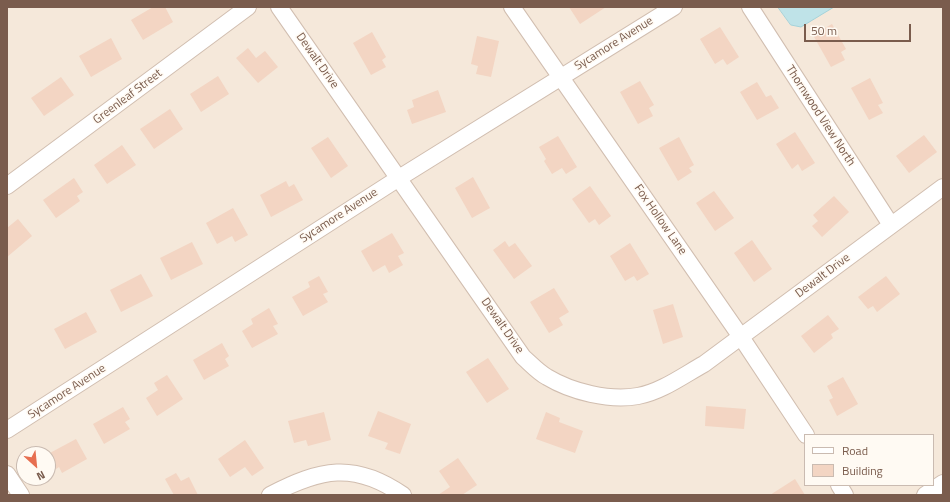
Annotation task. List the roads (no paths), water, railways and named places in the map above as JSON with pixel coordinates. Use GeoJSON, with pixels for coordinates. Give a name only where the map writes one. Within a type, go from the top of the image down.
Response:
{"type":"FeatureCollection","features":[{"type":"Feature","properties":{"kind":"street","name":"Greenleaf Street"},"geometry":{"type":"LineString","coordinates":[[7,186],[248,7]]}},
{"type":"Feature","properties":{"kind":"street","name":"Dewalt Drive"},"geometry":{"type":"LineString","coordinates":[[279,7],[523,357],[546,377],[565,385],[608,397],[638,396],[662,387],[704,364],[943,187]]}},
{"type":"Feature","properties":{"kind":"street","name":"Fox Hollow Lane"},"geometry":{"type":"LineString","coordinates":[[512,7],[741,337],[805,434]]}},
{"type":"Feature","properties":{"kind":"street","name":"Sycamore Avenue"},"geometry":{"type":"LineString","coordinates":[[7,430],[399,178],[674,7]]}},
{"type":"Feature","properties":{"kind":"street","name":"Thornwood View North"},"geometry":{"type":"LineString","coordinates":[[750,7],[891,225]]}},
{"type":"Feature","properties":{"kind":"street"},"geometry":{"type":"LineString","coordinates":[[270,495],[305,479],[331,472],[352,472],[374,479],[390,486],[403,495]]}},
{"type":"Feature","properties":{"kind":"street"},"geometry":{"type":"LineString","coordinates":[[7,474],[21,495]]}},
{"type":"Feature","properties":{"kind":"street"},"geometry":{"type":"LineString","coordinates":[[925,495],[943,483]]}},
{"type":"Feature","properties":{"kind":"street"},"geometry":{"type":"LineString","coordinates":[[840,486],[845,495]]}},
{"type":"Feature","properties":{"kind":"water"},"geometry":{"type":"Polygon","coordinates":[[[778,7],[834,7],[801,27],[791,25],[778,7]]]}}]}
